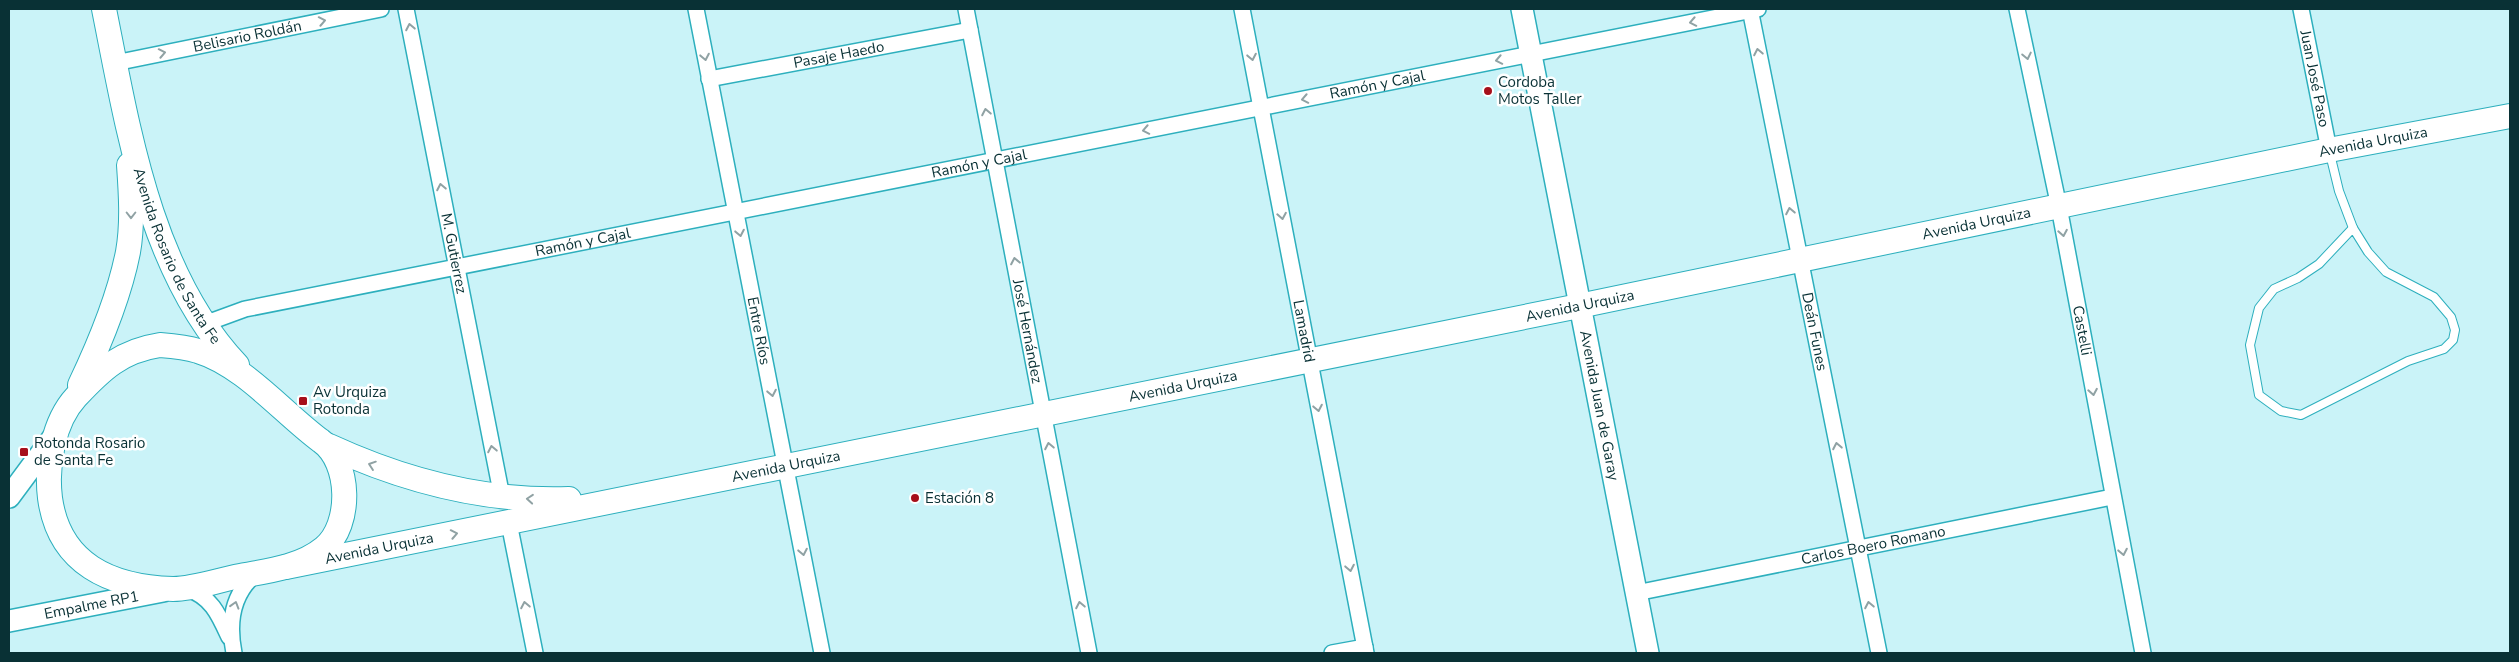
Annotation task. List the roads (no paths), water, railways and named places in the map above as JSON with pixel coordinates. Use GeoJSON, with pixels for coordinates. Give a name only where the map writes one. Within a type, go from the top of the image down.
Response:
{"type":"FeatureCollection","features":[{"type":"Feature","properties":{"kind":"main road","name":"Avenida Rosario de Santa Fe"},"geometry":{"type":"LineString","coordinates":[[104,9],[125,114],[152,211],[172,264],[189,300],[204,324],[228,355],[254,382]]}},
{"type":"Feature","properties":{"kind":"main road","name":"Avenida Rosario de Santa Fe"},"geometry":{"type":"LineString","coordinates":[[125,114],[131,198],[128,252],[113,306],[90,362],[55,435],[49,481],[52,516],[60,536],[74,555],[88,568],[105,576],[136,585],[179,588]]}},
{"type":"Feature","properties":{"kind":"main road","name":"Avenida Urquiza"},"geometry":{"type":"LineString","coordinates":[[179,588],[508,523],[1043,412],[1579,306],[2329,150],[2510,116]]}},
{"type":"Feature","properties":{"kind":"main road"},"geometry":{"type":"LineString","coordinates":[[71,402],[108,365],[140,348],[160,345],[199,351],[254,382],[329,446],[340,464],[344,480],[344,500],[335,532],[326,546],[286,567]]}},
{"type":"Feature","properties":{"kind":"main road","name":"Avenida Urquiza"},"geometry":{"type":"LineString","coordinates":[[329,446],[363,462],[436,486],[502,497],[539,500],[580,499],[649,493]]}},
{"type":"Feature","properties":{"kind":"street","name":"Belisario Roldán"},"geometry":{"type":"LineString","coordinates":[[115,63],[381,9]]}},
{"type":"Feature","properties":{"kind":"street","name":"M. Gutierrez"},"geometry":{"type":"LineString","coordinates":[[406,9],[502,497]]}},
{"type":"Feature","properties":{"kind":"street","name":"Entre Ríos"},"geometry":{"type":"LineString","coordinates":[[696,9],[822,653]]}},
{"type":"Feature","properties":{"kind":"street","name":"José Hernández"},"geometry":{"type":"LineString","coordinates":[[966,9],[1089,653]]}},
{"type":"Feature","properties":{"kind":"street","name":"Lamadrid"},"geometry":{"type":"LineString","coordinates":[[1242,9],[1366,650]]}},
{"type":"Feature","properties":{"kind":"street","name":"Avenida Juan de Garay"},"geometry":{"type":"LineString","coordinates":[[1522,9],[1648,653]]}},
{"type":"Feature","properties":{"kind":"street","name":"Ramón y Cajal"},"geometry":{"type":"LineString","coordinates":[[204,324],[245,309],[1753,9]]}},
{"type":"Feature","properties":{"kind":"street","name":"Deán Funes"},"geometry":{"type":"LineString","coordinates":[[1753,9],[1799,259],[1878,653]]}},
{"type":"Feature","properties":{"kind":"street","name":"Castelli"},"geometry":{"type":"LineString","coordinates":[[2017,9],[2059,207],[2112,497],[2143,653]]}},
{"type":"Feature","properties":{"kind":"street","name":"Juan José Paso"},"geometry":{"type":"LineString","coordinates":[[2301,9],[2329,150]]}},
{"type":"Feature","properties":{"kind":"street","name":"Pasaje Haedo"},"geometry":{"type":"LineString","coordinates":[[709,79],[970,30]]}},
{"type":"Feature","properties":{"kind":"street"},"geometry":{"type":"LineString","coordinates":[[9,497],[55,435]]}},
{"type":"Feature","properties":{"kind":"street","name":"Carlos Boero Romano"},"geometry":{"type":"LineString","coordinates":[[1636,593],[2112,497]]}},
{"type":"Feature","properties":{"kind":"street"},"geometry":{"type":"LineString","coordinates":[[508,523],[535,653]]}},
{"type":"Feature","properties":{"kind":"street"},"geometry":{"type":"LineString","coordinates":[[233,649],[233,608],[239,592],[247,581],[258,572]]}},
{"type":"Feature","properties":{"kind":"street"},"geometry":{"type":"LineString","coordinates":[[179,588],[198,592],[210,602],[219,613],[233,649]]}},
{"type":"Feature","properties":{"kind":"street","name":"Empalme RP1"},"geometry":{"type":"LineString","coordinates":[[9,622],[179,588]]}},
{"type":"Feature","properties":{"kind":"street"},"geometry":{"type":"LineString","coordinates":[[1332,653],[1366,650]]}},
{"type":"Feature","properties":{"kind":"lane"},"geometry":{"type":"LineString","coordinates":[[2329,150],[2339,191],[2353,228],[2368,252],[2386,272],[2434,297],[2450,317],[2455,330],[2453,340],[2444,349],[2408,361],[2301,415],[2281,411],[2259,395],[2254,374],[2250,345],[2259,308],[2274,289],[2298,278],[2319,264],[2353,228]]}},
{"type":"Feature","properties":{"kind":"place","name":"Cordoba Motos Taller"},"geometry":{"type":"Point","coordinates":[1488,91]}},
{"type":"Feature","properties":{"kind":"place","name":"Av Urquiza Rotonda"},"geometry":{"type":"Point","coordinates":[303,401]}},
{"type":"Feature","properties":{"kind":"place","name":"Rotonda Rosario de Santa Fe"},"geometry":{"type":"Point","coordinates":[24,452]}},
{"type":"Feature","properties":{"kind":"place","name":"Estación 8"},"geometry":{"type":"Point","coordinates":[915,498]}}]}
